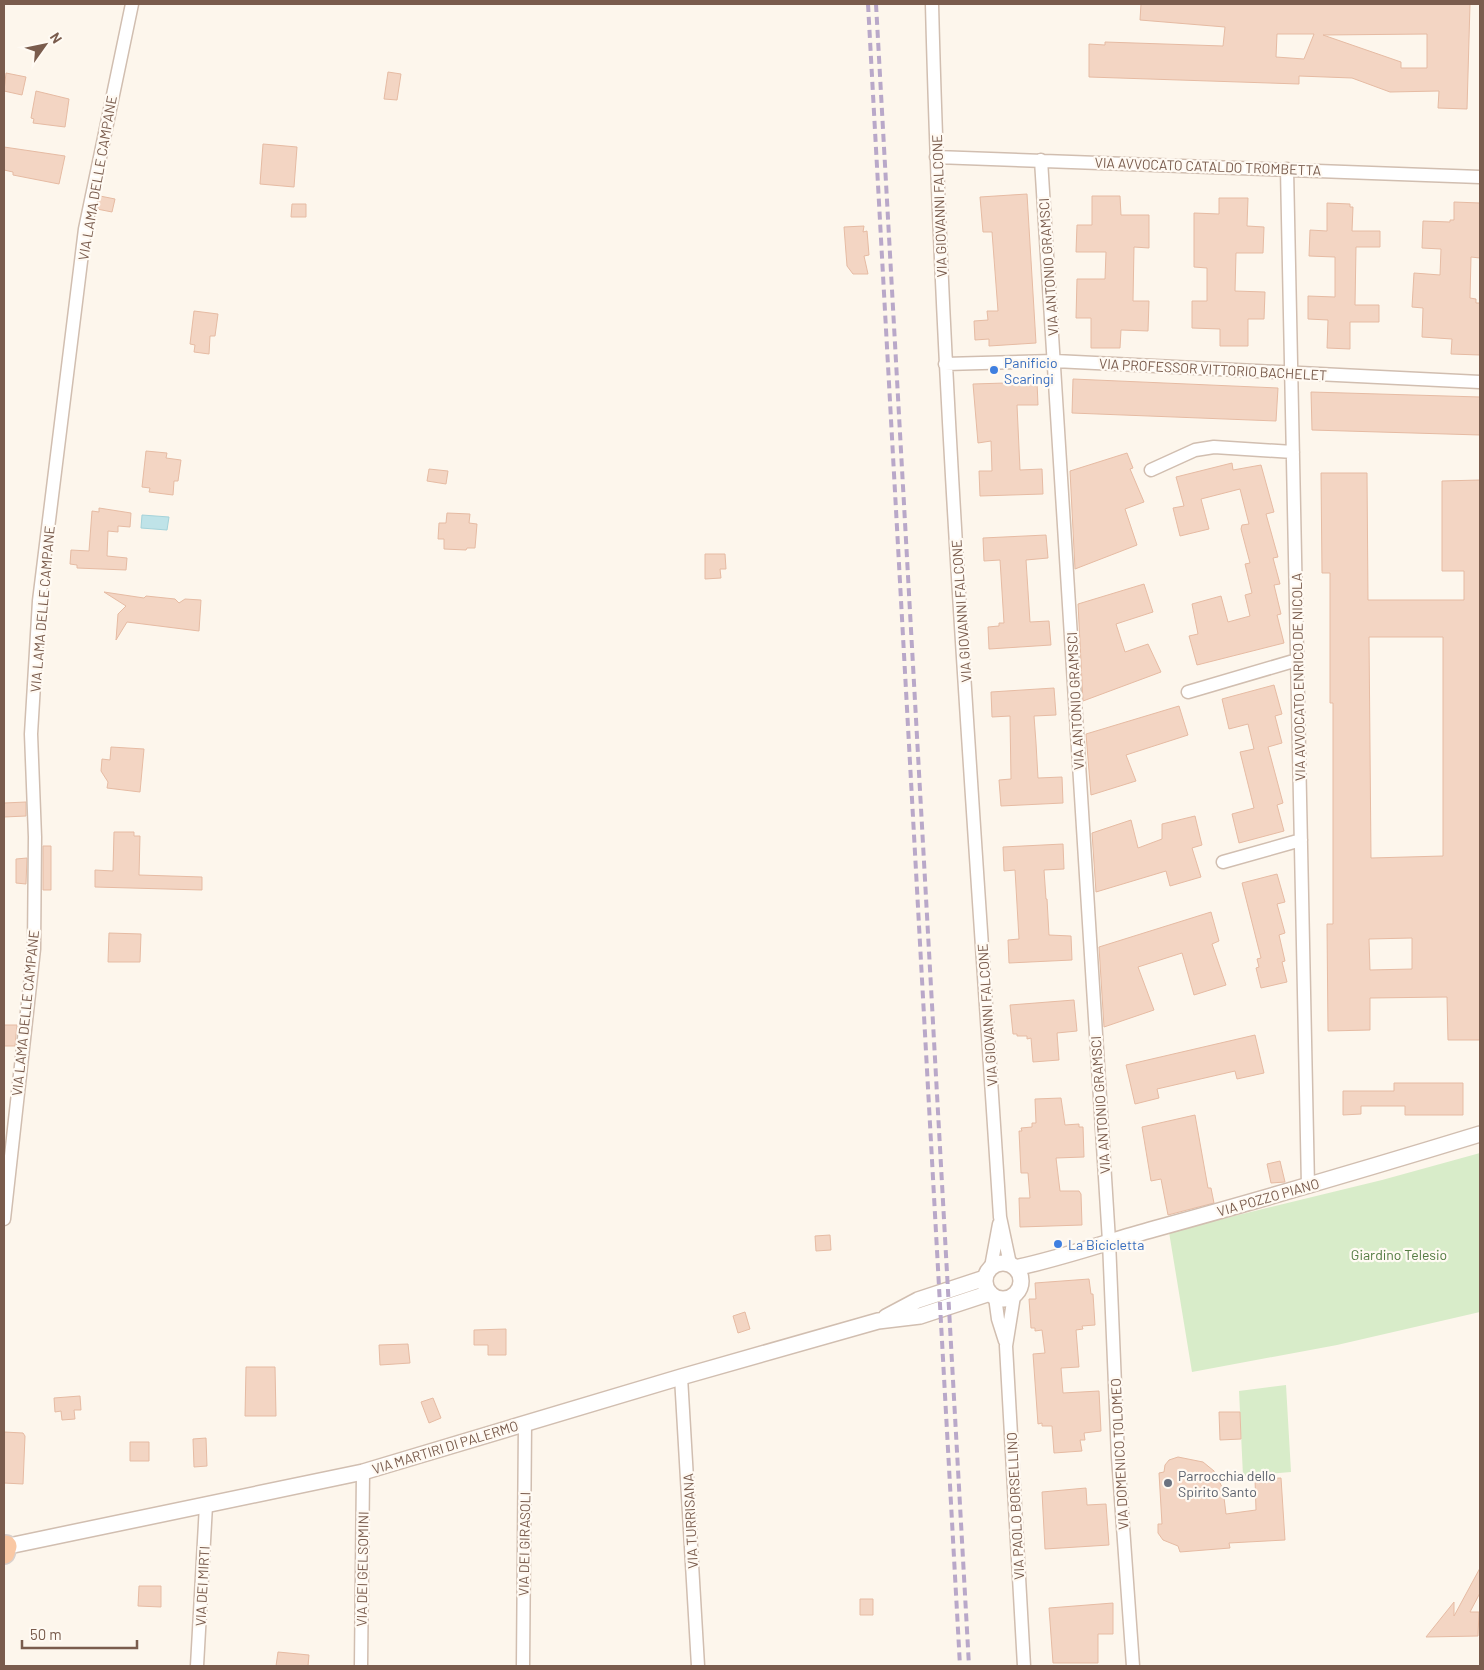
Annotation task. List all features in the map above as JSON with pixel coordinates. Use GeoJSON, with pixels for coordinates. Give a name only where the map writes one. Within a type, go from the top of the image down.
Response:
{"type":"FeatureCollection","features":[{"type":"Feature","properties":{"kind":"street","name":"VIA LAMA DELLE CAMPANE"},"geometry":{"type":"LineString","coordinates":[[4,1219],[34,949],[35,837],[31,734],[40,601],[85,230],[132,4]]}},
{"type":"Feature","properties":{"kind":"street","name":"VIA GIOVANNI FALCONE"},"geometry":{"type":"LineString","coordinates":[[932,4],[936,157],[945,364],[1000,1217],[1016,1271]]}},
{"type":"Feature","properties":{"kind":"street","name":"VIA AVVOCATO CATALDO TROMBETTA"},"geometry":{"type":"LineString","coordinates":[[936,157],[1480,177]]}},
{"type":"Feature","properties":{"kind":"street","name":"VIA ANTONIO GRAMSCI"},"geometry":{"type":"LineString","coordinates":[[1041,160],[1109,1242]]}},
{"type":"Feature","properties":{"kind":"street","name":"VIA AVVOCATO ENRICO DE NICOLA"},"geometry":{"type":"LineString","coordinates":[[1287,169],[1308,1186]]}},
{"type":"Feature","properties":{"kind":"street","name":"VIA PROFESSOR VITTORIO BACHELET"},"geometry":{"type":"LineString","coordinates":[[945,364],[1055,361],[1480,382]]}},
{"type":"Feature","properties":{"kind":"street"},"geometry":{"type":"LineString","coordinates":[[1151,470],[1195,450],[1214,447],[1293,452]]}},
{"type":"Feature","properties":{"kind":"street"},"geometry":{"type":"LineString","coordinates":[[1188,692],[1297,660]]}},
{"type":"Feature","properties":{"kind":"street"},"geometry":{"type":"LineString","coordinates":[[1222,862],[1301,840]]}},
{"type":"Feature","properties":{"kind":"street","name":"VIA POZZO PIANO"},"geometry":{"type":"LineString","coordinates":[[878,1321],[918,1300],[988,1272],[1002,1262],[1016,1271],[1480,1134]]}},
{"type":"Feature","properties":{"kind":"street","name":"VIA GIOVANNI FALCONE"},"geometry":{"type":"LineString","coordinates":[[988,1272],[1000,1217]]}},
{"type":"Feature","properties":{"kind":"street","name":"VIA DOMENICO TOLOMEO"},"geometry":{"type":"LineString","coordinates":[[1109,1242],[1118,1457],[1133,1666]]}},
{"type":"Feature","properties":{"kind":"street"},"geometry":{"type":"LineString","coordinates":[[878,1321],[920,1316],[992,1295],[1005,1299],[1014,1296],[1021,1286],[1016,1271]]}},
{"type":"Feature","properties":{"kind":"street"},"geometry":{"type":"LineString","coordinates":[[988,1272],[992,1295]]}},
{"type":"Feature","properties":{"kind":"street","name":"VIA PAOLO BORSELLINO"},"geometry":{"type":"LineString","coordinates":[[992,1295],[1006,1346]]}},
{"type":"Feature","properties":{"kind":"street","name":"VIA PAOLO BORSELLINO"},"geometry":{"type":"LineString","coordinates":[[1014,1296],[1006,1346],[1024,1666]]}},
{"type":"Feature","properties":{"kind":"street","name":"VIA MARTIRI DI PALERMO"},"geometry":{"type":"LineString","coordinates":[[4,1549],[363,1472],[681,1377],[878,1321]]}},
{"type":"Feature","properties":{"kind":"street","name":"VIA TURRISANA"},"geometry":{"type":"LineString","coordinates":[[681,1377],[698,1666]]}},
{"type":"Feature","properties":{"kind":"street","name":"VIA DEI GIRASOLI"},"geometry":{"type":"LineString","coordinates":[[523,1666],[525,1423]]}},
{"type":"Feature","properties":{"kind":"street","name":"VIA DEI GELSOMINI"},"geometry":{"type":"LineString","coordinates":[[361,1666],[363,1472]]}},
{"type":"Feature","properties":{"kind":"street","name":"VIA DEI MIRTI"},"geometry":{"type":"LineString","coordinates":[[197,1666],[206,1505]]}},
{"type":"Feature","properties":{"kind":"green space","name":"Giardino Telesio"},"geometry":{"type":"Polygon","coordinates":[[[1480,1153],[1480,1312],[1337,1345],[1192,1372],[1169,1232],[1382,1180],[1480,1153]]]}},
{"type":"Feature","properties":{"kind":"green space"},"geometry":{"type":"Polygon","coordinates":[[[1286,1385],[1291,1472],[1243,1476],[1239,1391],[1286,1385]]]}},
{"type":"Feature","properties":{"kind":"water"},"geometry":{"type":"Polygon","coordinates":[[[142,515],[169,517],[167,530],[141,528],[142,515]]]}},
{"type":"Feature","properties":{"kind":"building"},"geometry":{"type":"Polygon","coordinates":[[[1141,4],[1470,4],[1467,109],[1438,108],[1439,91],[1390,92],[1352,78],[1299,76],[1299,84],[1089,77],[1089,44],[1105,45],[1105,42],[1223,46],[1225,27],[1140,20],[1141,4]],[[1277,34],[1276,57],[1304,59],[1314,34],[1277,34]],[[1427,34],[1323,35],[1401,62],[1401,68],[1427,68],[1427,34]]]}},
{"type":"Feature","properties":{"kind":"building"},"geometry":{"type":"Polygon","coordinates":[[[388,72],[401,74],[397,100],[384,99],[388,72]]]}},
{"type":"Feature","properties":{"kind":"building"},"geometry":{"type":"Polygon","coordinates":[[[6,73],[26,77],[22,95],[4,91],[6,73]]]}},
{"type":"Feature","properties":{"kind":"building"},"geometry":{"type":"Polygon","coordinates":[[[36,91],[69,99],[65,127],[33,123],[34,119],[31,118],[36,91]]]}},
{"type":"Feature","properties":{"kind":"building"},"geometry":{"type":"Polygon","coordinates":[[[263,144],[297,147],[294,187],[260,184],[263,144]]]}},
{"type":"Feature","properties":{"kind":"building"},"geometry":{"type":"Polygon","coordinates":[[[4,147],[65,156],[59,184],[13,175],[13,172],[4,170],[4,147]]]}},
{"type":"Feature","properties":{"kind":"building"},"geometry":{"type":"Polygon","coordinates":[[[1027,194],[1036,343],[989,346],[989,339],[975,340],[974,321],[988,320],[987,311],[998,311],[992,232],[983,232],[980,197],[1027,194]]]}},
{"type":"Feature","properties":{"kind":"building"},"geometry":{"type":"Polygon","coordinates":[[[100,196],[115,199],[112,212],[97,209],[100,196]]]}},
{"type":"Feature","properties":{"kind":"building"},"geometry":{"type":"Polygon","coordinates":[[[1092,196],[1120,196],[1121,215],[1149,215],[1149,248],[1134,247],[1133,301],[1149,301],[1148,331],[1121,330],[1120,348],[1091,348],[1091,318],[1076,318],[1077,279],[1105,279],[1106,252],[1076,252],[1077,225],[1092,225],[1092,196]]]}},
{"type":"Feature","properties":{"kind":"building"},"geometry":{"type":"Polygon","coordinates":[[[1219,198],[1248,198],[1247,226],[1264,227],[1263,253],[1236,253],[1235,291],[1265,292],[1264,319],[1248,319],[1248,346],[1220,346],[1220,329],[1192,328],[1192,301],[1207,301],[1207,268],[1194,267],[1194,213],[1219,214],[1219,198]]]}},
{"type":"Feature","properties":{"kind":"building"},"geometry":{"type":"Polygon","coordinates":[[[1454,202],[1480,203],[1480,258],[1471,257],[1470,298],[1476,299],[1476,303],[1480,303],[1480,355],[1451,354],[1452,339],[1422,337],[1423,308],[1412,307],[1414,273],[1440,275],[1441,249],[1422,248],[1423,221],[1450,222],[1450,220],[1454,220],[1454,202]]]}},
{"type":"Feature","properties":{"kind":"building"},"geometry":{"type":"Polygon","coordinates":[[[1327,203],[1350,204],[1350,207],[1353,207],[1352,231],[1380,231],[1380,247],[1356,247],[1355,305],[1379,305],[1379,322],[1350,322],[1350,349],[1327,348],[1328,320],[1308,319],[1308,296],[1335,297],[1335,257],[1309,256],[1310,230],[1327,231],[1327,203]]]}},
{"type":"Feature","properties":{"kind":"building"},"geometry":{"type":"Polygon","coordinates":[[[292,204],[306,204],[306,217],[291,217],[292,204]]]}},
{"type":"Feature","properties":{"kind":"building"},"geometry":{"type":"Polygon","coordinates":[[[864,226],[863,232],[867,231],[869,255],[864,256],[868,274],[853,274],[847,266],[844,227],[864,226]]]}},
{"type":"Feature","properties":{"kind":"building"},"geometry":{"type":"Polygon","coordinates":[[[194,311],[218,314],[215,336],[210,336],[209,354],[194,352],[195,345],[190,344],[194,311]]]}},
{"type":"Feature","properties":{"kind":"building"},"geometry":{"type":"Polygon","coordinates":[[[1073,379],[1278,388],[1276,421],[1072,413],[1073,379]]]}},
{"type":"Feature","properties":{"kind":"building"},"geometry":{"type":"Polygon","coordinates":[[[1037,382],[1038,405],[1017,405],[1020,470],[1042,469],[1043,494],[980,496],[979,471],[992,471],[991,441],[978,443],[973,384],[1037,382]]]}},
{"type":"Feature","properties":{"kind":"building"},"geometry":{"type":"Polygon","coordinates":[[[1311,392],[1480,397],[1480,435],[1312,430],[1311,392]]]}},
{"type":"Feature","properties":{"kind":"building"},"geometry":{"type":"Polygon","coordinates":[[[146,451],[167,453],[166,458],[181,460],[178,481],[174,481],[173,495],[149,492],[150,488],[142,487],[146,451]]]}},
{"type":"Feature","properties":{"kind":"building"},"geometry":{"type":"Polygon","coordinates":[[[1127,453],[1133,468],[1130,469],[1144,502],[1125,509],[1137,545],[1075,569],[1070,471],[1127,453]]]}},
{"type":"Feature","properties":{"kind":"building"},"geometry":{"type":"Polygon","coordinates":[[[1232,463],[1233,470],[1261,465],[1274,512],[1266,514],[1278,557],[1273,558],[1280,584],[1274,585],[1281,614],[1277,615],[1284,643],[1197,665],[1189,636],[1198,634],[1192,604],[1221,596],[1228,622],[1250,616],[1245,595],[1252,593],[1245,564],[1250,563],[1241,529],[1242,525],[1249,524],[1240,489],[1201,499],[1209,529],[1180,536],[1173,508],[1184,506],[1176,477],[1232,463]]]}},
{"type":"Feature","properties":{"kind":"building"},"geometry":{"type":"Polygon","coordinates":[[[429,469],[448,471],[446,484],[427,481],[429,469]]]}},
{"type":"Feature","properties":{"kind":"building"},"geometry":{"type":"Polygon","coordinates":[[[1321,473],[1367,473],[1368,600],[1464,600],[1464,571],[1442,571],[1442,481],[1480,480],[1480,1040],[1448,1040],[1447,997],[1370,998],[1370,1030],[1328,1031],[1327,924],[1333,924],[1333,703],[1330,703],[1330,573],[1322,573],[1321,473]],[[1369,637],[1371,858],[1443,856],[1443,637],[1369,637]],[[1412,938],[1369,939],[1370,970],[1412,969],[1412,938]]]}},
{"type":"Feature","properties":{"kind":"building"},"geometry":{"type":"Polygon","coordinates":[[[99,508],[131,513],[130,527],[118,526],[118,532],[108,531],[107,556],[127,558],[126,570],[77,568],[77,565],[70,564],[71,550],[89,551],[92,511],[99,512],[99,508]]]}},
{"type":"Feature","properties":{"kind":"building"},"geometry":{"type":"Polygon","coordinates":[[[447,513],[470,514],[469,523],[477,524],[475,548],[467,548],[466,550],[444,549],[444,539],[438,539],[439,523],[446,523],[447,513]]]}},
{"type":"Feature","properties":{"kind":"building"},"geometry":{"type":"Polygon","coordinates":[[[1046,535],[1048,558],[1026,560],[1030,622],[1049,621],[1051,645],[989,649],[988,627],[999,626],[999,623],[1004,623],[1000,560],[984,561],[983,538],[1046,535]]]}},
{"type":"Feature","properties":{"kind":"building"},"geometry":{"type":"Polygon","coordinates":[[[705,554],[725,554],[726,569],[720,569],[721,578],[705,579],[705,554]]]}},
{"type":"Feature","properties":{"kind":"building"},"geometry":{"type":"Polygon","coordinates":[[[1144,584],[1153,612],[1116,624],[1125,652],[1148,644],[1161,672],[1083,701],[1078,604],[1144,584]]]}},
{"type":"Feature","properties":{"kind":"building"},"geometry":{"type":"Polygon","coordinates":[[[104,592],[144,598],[146,596],[175,599],[179,603],[185,599],[201,600],[199,631],[127,622],[116,640],[118,614],[126,606],[104,592]]]}},
{"type":"Feature","properties":{"kind":"building"},"geometry":{"type":"Polygon","coordinates":[[[1274,685],[1282,714],[1275,716],[1282,743],[1268,747],[1283,803],[1277,805],[1284,831],[1239,843],[1232,814],[1254,808],[1240,752],[1254,749],[1248,724],[1229,729],[1222,699],[1274,685]]]}},
{"type":"Feature","properties":{"kind":"building"},"geometry":{"type":"Polygon","coordinates":[[[1054,688],[1056,715],[1034,716],[1038,778],[1062,777],[1063,803],[1001,806],[999,780],[1011,779],[1010,716],[992,717],[991,692],[1054,688]]]}},
{"type":"Feature","properties":{"kind":"building"},"geometry":{"type":"Polygon","coordinates":[[[1179,706],[1188,735],[1126,755],[1136,781],[1091,795],[1086,734],[1179,706]]]}},
{"type":"Feature","properties":{"kind":"building"},"geometry":{"type":"Polygon","coordinates":[[[111,747],[144,749],[140,792],[107,788],[108,782],[101,771],[102,759],[110,760],[111,747]]]}},
{"type":"Feature","properties":{"kind":"building"},"geometry":{"type":"Polygon","coordinates":[[[26,802],[26,816],[4,817],[4,803],[26,802]]]}},
{"type":"Feature","properties":{"kind":"building"},"geometry":{"type":"Polygon","coordinates":[[[1195,816],[1202,845],[1192,848],[1201,877],[1170,886],[1166,871],[1096,892],[1092,833],[1131,820],[1138,848],[1162,839],[1162,824],[1195,816]]]}},
{"type":"Feature","properties":{"kind":"building"},"geometry":{"type":"Polygon","coordinates":[[[114,832],[134,832],[134,836],[140,836],[139,875],[202,877],[202,890],[95,887],[95,870],[113,871],[114,832]]]}},
{"type":"Feature","properties":{"kind":"building"},"geometry":{"type":"Polygon","coordinates":[[[1063,844],[1064,869],[1044,870],[1046,899],[1049,935],[1071,936],[1072,960],[1009,963],[1008,940],[1019,939],[1015,870],[1004,871],[1003,847],[1063,844]]]}},
{"type":"Feature","properties":{"kind":"building"},"geometry":{"type":"Polygon","coordinates":[[[43,846],[51,846],[51,890],[43,890],[43,846]]]}},
{"type":"Feature","properties":{"kind":"building"},"geometry":{"type":"Polygon","coordinates":[[[27,858],[26,884],[16,883],[16,859],[27,858]]]}},
{"type":"Feature","properties":{"kind":"building"},"geometry":{"type":"Polygon","coordinates":[[[1277,874],[1285,902],[1277,904],[1285,933],[1279,935],[1285,961],[1282,962],[1287,982],[1261,988],[1256,968],[1259,967],[1257,959],[1261,958],[1242,883],[1277,874]]]}},
{"type":"Feature","properties":{"kind":"building"},"geometry":{"type":"Polygon","coordinates":[[[1211,912],[1219,941],[1212,944],[1226,985],[1194,995],[1182,953],[1138,967],[1154,1010],[1104,1027],[1099,947],[1211,912]]]}},
{"type":"Feature","properties":{"kind":"building"},"geometry":{"type":"Polygon","coordinates":[[[109,933],[141,934],[140,962],[108,962],[109,933]]]}},
{"type":"Feature","properties":{"kind":"building"},"geometry":{"type":"Polygon","coordinates":[[[1074,1000],[1077,1031],[1057,1033],[1059,1060],[1033,1062],[1031,1038],[1027,1039],[1027,1036],[1013,1034],[1010,1005],[1074,1000]]]}},
{"type":"Feature","properties":{"kind":"building"},"geometry":{"type":"Polygon","coordinates":[[[4,1025],[17,1025],[15,1046],[4,1046],[4,1025]]]}},
{"type":"Feature","properties":{"kind":"building"},"geometry":{"type":"Polygon","coordinates":[[[1255,1035],[1264,1073],[1237,1079],[1235,1071],[1157,1089],[1159,1098],[1135,1104],[1126,1065],[1255,1035]]]}},
{"type":"Feature","properties":{"kind":"building"},"geometry":{"type":"Polygon","coordinates":[[[1394,1083],[1463,1083],[1463,1115],[1405,1115],[1405,1106],[1361,1106],[1361,1114],[1343,1115],[1343,1091],[1394,1091],[1394,1083]]]}},
{"type":"Feature","properties":{"kind":"building"},"geometry":{"type":"Polygon","coordinates":[[[1061,1098],[1065,1125],[1079,1124],[1079,1127],[1083,1127],[1084,1157],[1056,1158],[1060,1191],[1079,1191],[1081,1194],[1082,1225],[1020,1227],[1019,1198],[1030,1198],[1028,1173],[1021,1173],[1019,1131],[1022,1131],[1021,1128],[1032,1127],[1032,1123],[1036,1123],[1035,1099],[1061,1098]]]}},
{"type":"Feature","properties":{"kind":"building"},"geometry":{"type":"Polygon","coordinates":[[[1195,1115],[1208,1188],[1211,1188],[1214,1203],[1168,1215],[1161,1179],[1151,1181],[1142,1127],[1195,1115]]]}},
{"type":"Feature","properties":{"kind":"building"},"geometry":{"type":"Polygon","coordinates":[[[1280,1161],[1285,1182],[1271,1183],[1267,1164],[1280,1161]]]}},
{"type":"Feature","properties":{"kind":"building"},"geometry":{"type":"Polygon","coordinates":[[[830,1235],[831,1250],[816,1251],[815,1236],[830,1235]]]}},
{"type":"Feature","properties":{"kind":"building"},"geometry":{"type":"Polygon","coordinates":[[[1089,1279],[1091,1294],[1093,1294],[1095,1325],[1082,1326],[1083,1329],[1076,1330],[1079,1367],[1061,1368],[1063,1393],[1099,1391],[1101,1431],[1084,1433],[1085,1440],[1080,1440],[1082,1451],[1054,1453],[1052,1426],[1042,1426],[1042,1423],[1038,1424],[1033,1354],[1045,1353],[1042,1330],[1035,1331],[1035,1328],[1031,1328],[1029,1299],[1036,1299],[1035,1283],[1089,1279]]]}},
{"type":"Feature","properties":{"kind":"building"},"geometry":{"type":"Polygon","coordinates":[[[745,1312],[750,1329],[738,1333],[733,1316],[745,1312]]]}},
{"type":"Feature","properties":{"kind":"building"},"geometry":{"type":"Polygon","coordinates":[[[506,1329],[506,1355],[488,1355],[488,1345],[474,1345],[474,1330],[506,1329]]]}},
{"type":"Feature","properties":{"kind":"building"},"geometry":{"type":"Polygon","coordinates":[[[408,1344],[410,1363],[380,1365],[379,1345],[408,1344]]]}},
{"type":"Feature","properties":{"kind":"building"},"geometry":{"type":"Polygon","coordinates":[[[246,1367],[275,1367],[276,1416],[245,1416],[246,1367]]]}},
{"type":"Feature","properties":{"kind":"building"},"geometry":{"type":"Polygon","coordinates":[[[80,1396],[81,1410],[74,1410],[75,1419],[62,1420],[61,1411],[55,1412],[54,1398],[80,1396]]]}},
{"type":"Feature","properties":{"kind":"building"},"geometry":{"type":"Polygon","coordinates":[[[433,1398],[441,1418],[429,1423],[421,1402],[433,1398]]]}},
{"type":"Feature","properties":{"kind":"building"},"geometry":{"type":"Polygon","coordinates":[[[1219,1412],[1240,1412],[1241,1439],[1220,1440],[1219,1412]]]}},
{"type":"Feature","properties":{"kind":"building"},"geometry":{"type":"Polygon","coordinates":[[[4,1432],[23,1433],[25,1436],[23,1484],[4,1483],[4,1432]]]}},
{"type":"Feature","properties":{"kind":"building"},"geometry":{"type":"Polygon","coordinates":[[[206,1438],[207,1466],[194,1467],[193,1439],[206,1438]]]}},
{"type":"Feature","properties":{"kind":"building"},"geometry":{"type":"Polygon","coordinates":[[[130,1442],[149,1442],[149,1461],[130,1461],[130,1442]]]}},
{"type":"Feature","properties":{"kind":"building"},"geometry":{"type":"Polygon","coordinates":[[[1178,1457],[1203,1462],[1214,1471],[1223,1489],[1226,1514],[1256,1510],[1255,1479],[1281,1478],[1285,1540],[1229,1543],[1230,1548],[1180,1552],[1178,1546],[1163,1540],[1158,1533],[1158,1524],[1162,1524],[1159,1473],[1164,1472],[1165,1465],[1169,1460],[1178,1457]]]}},
{"type":"Feature","properties":{"kind":"building"},"geometry":{"type":"Polygon","coordinates":[[[1086,1488],[1087,1505],[1106,1504],[1109,1545],[1045,1549],[1042,1492],[1086,1488]]]}},
{"type":"Feature","properties":{"kind":"building"},"geometry":{"type":"Polygon","coordinates":[[[1480,1568],[1480,1593],[1470,1612],[1479,1612],[1478,1636],[1426,1637],[1454,1602],[1454,1616],[1480,1568]]]}},
{"type":"Feature","properties":{"kind":"building"},"geometry":{"type":"Polygon","coordinates":[[[139,1586],[161,1586],[161,1607],[138,1606],[139,1586]]]}},
{"type":"Feature","properties":{"kind":"building"},"geometry":{"type":"Polygon","coordinates":[[[860,1599],[873,1599],[873,1615],[860,1615],[860,1599]]]}},
{"type":"Feature","properties":{"kind":"building"},"geometry":{"type":"Polygon","coordinates":[[[1113,1603],[1113,1634],[1098,1634],[1098,1663],[1053,1663],[1049,1608],[1113,1603]]]}},
{"type":"Feature","properties":{"kind":"building"},"geometry":{"type":"Polygon","coordinates":[[[278,1652],[309,1655],[308,1666],[276,1666],[278,1652]]]}},
{"type":"Feature","properties":{"kind":"railway"},"geometry":{"type":"LineString","coordinates":[[868,4],[960,1666]]}},
{"type":"Feature","properties":{"kind":"railway"},"geometry":{"type":"LineString","coordinates":[[876,4],[969,1666]]}},
{"type":"Feature","properties":{"kind":"place","name":"Panificio Scaringi"},"geometry":{"type":"Point","coordinates":[994,370]}},
{"type":"Feature","properties":{"kind":"place","name":"La Bicicletta"},"geometry":{"type":"Point","coordinates":[1058,1244]}},
{"type":"Feature","properties":{"kind":"place","name":"Parrocchia dello Spirito Santo"},"geometry":{"type":"Point","coordinates":[1168,1483]}}]}
